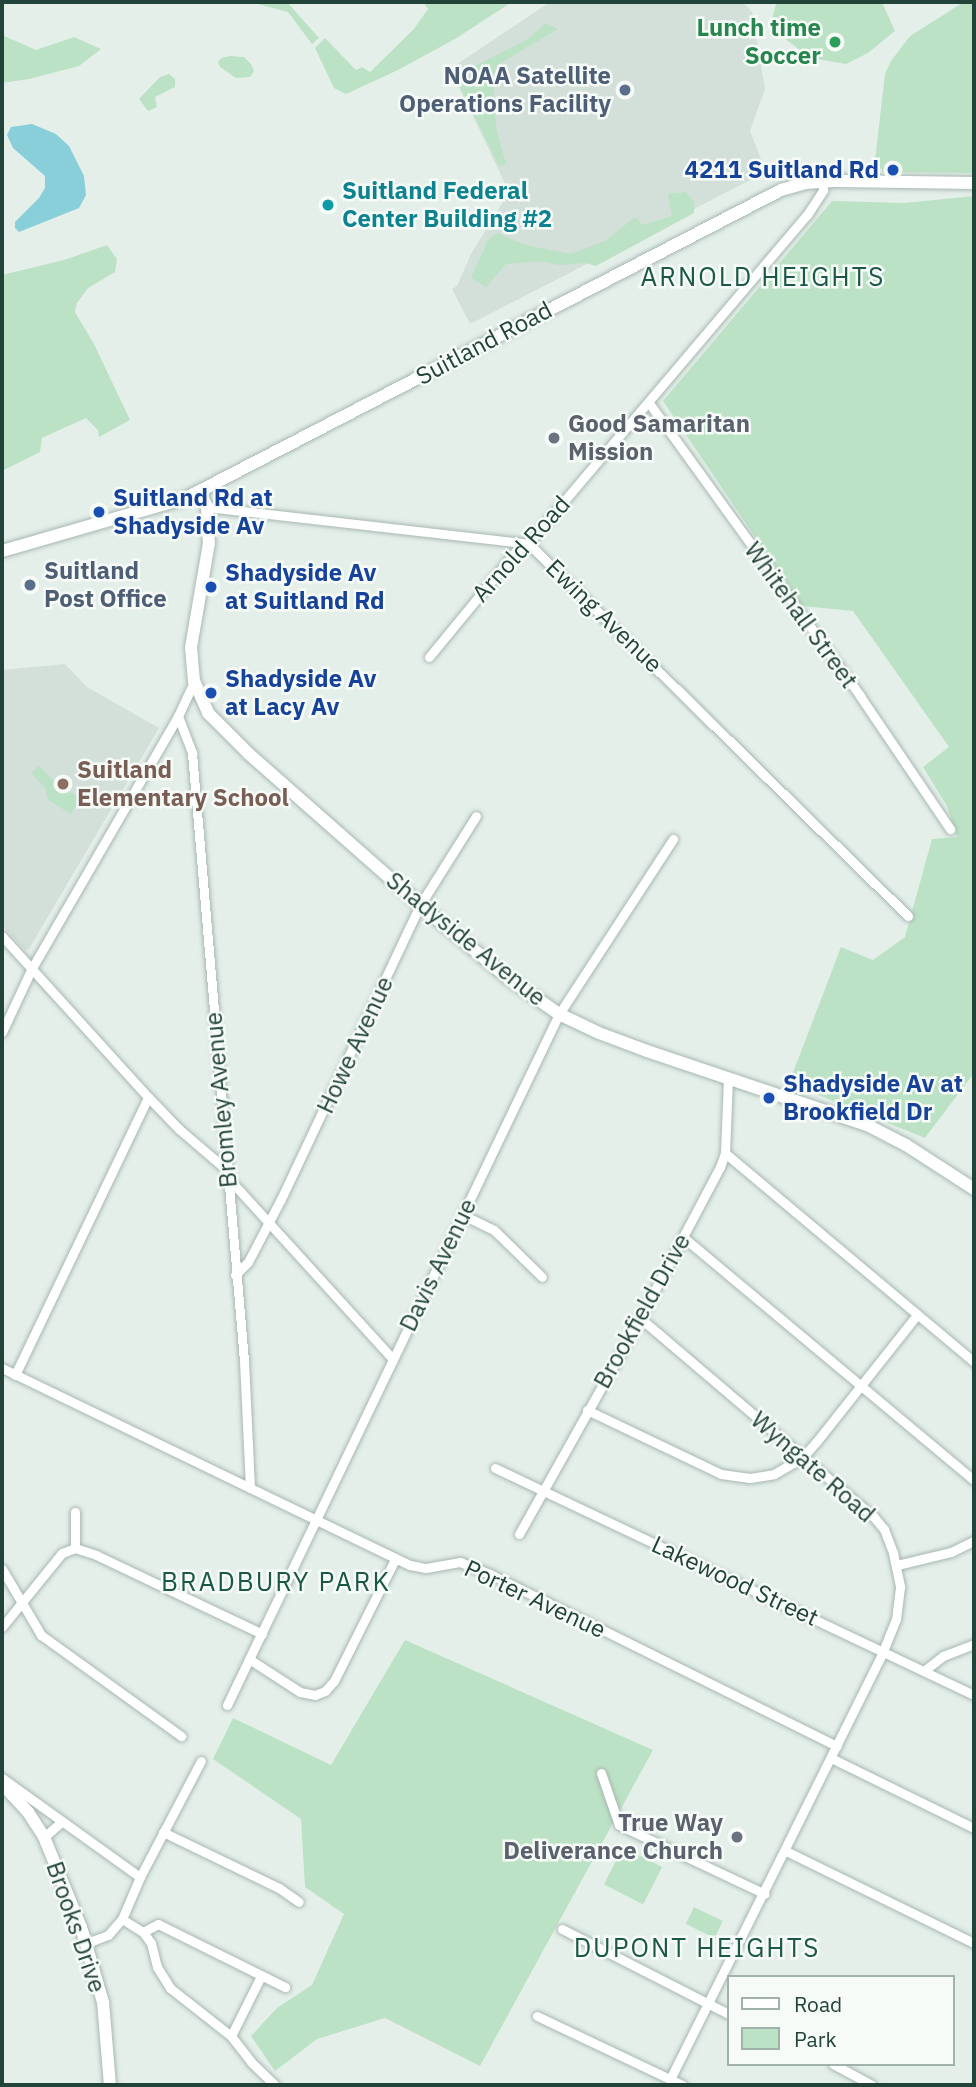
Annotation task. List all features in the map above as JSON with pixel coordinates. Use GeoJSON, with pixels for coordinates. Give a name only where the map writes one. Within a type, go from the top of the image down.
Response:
{"type":"FeatureCollection","features":[{"type":"Feature","properties":{"kind":"street","name":"Suitland Road"},"geometry":{"type":"LineString","coordinates":[[2,551],[154,509],[199,491],[748,204],[793,186],[822,181],[974,183]]}},
{"type":"Feature","properties":{"kind":"street","name":"Arnold Road"},"geometry":{"type":"LineString","coordinates":[[429,657],[516,551],[526,545],[649,403],[807,215],[822,190],[822,181]]}},
{"type":"Feature","properties":{"kind":"street","name":"Whitehall Street"},"geometry":{"type":"LineString","coordinates":[[649,403],[860,696],[950,829]]}},
{"type":"Feature","properties":{"kind":"street","name":"Shadyside Avenue"},"geometry":{"type":"LineString","coordinates":[[199,491],[207,507],[208,561],[191,647],[194,681],[208,713],[220,727],[420,905],[509,979],[559,1014],[599,1033],[867,1125],[906,1145],[974,1189]]}},
{"type":"Feature","properties":{"kind":"street","name":"Ewing Avenue"},"geometry":{"type":"LineString","coordinates":[[207,507],[526,545],[534,549],[581,592],[815,828],[908,916]]}},
{"type":"Feature","properties":{"kind":"street"},"geometry":{"type":"LineString","coordinates":[[2,1032],[32,968],[178,716],[194,681]]}},
{"type":"Feature","properties":{"kind":"street","name":"Bromley Avenue"},"geometry":{"type":"LineString","coordinates":[[178,716],[192,753],[247,1398],[250,1488]]}},
{"type":"Feature","properties":{"kind":"street","name":"Howe Avenue"},"geometry":{"type":"LineString","coordinates":[[235,1275],[248,1262],[330,1100],[420,905],[476,816]]}},
{"type":"Feature","properties":{"kind":"street","name":"Davis Avenue"},"geometry":{"type":"LineString","coordinates":[[227,1705],[559,1014],[673,839]]}},
{"type":"Feature","properties":{"kind":"street"},"geometry":{"type":"LineString","coordinates":[[2,936],[148,1097],[229,1175],[392,1358]]}},
{"type":"Feature","properties":{"kind":"street","name":"Brookfield Drive"},"geometry":{"type":"LineString","coordinates":[[519,1534],[640,1318],[725,1153],[728,1077]]}},
{"type":"Feature","properties":{"kind":"street"},"geometry":{"type":"LineString","coordinates":[[15,1375],[148,1097]]}},
{"type":"Feature","properties":{"kind":"street"},"geometry":{"type":"LineString","coordinates":[[725,1153],[974,1362]]}},
{"type":"Feature","properties":{"kind":"street"},"geometry":{"type":"LineString","coordinates":[[463,1215],[494,1230],[542,1277]]}},
{"type":"Feature","properties":{"kind":"street"},"geometry":{"type":"LineString","coordinates":[[683,1237],[974,1480]]}},
{"type":"Feature","properties":{"kind":"street"},"geometry":{"type":"LineString","coordinates":[[587,1410],[721,1474],[741,1478],[764,1476],[782,1470],[803,1457],[917,1315]]}},
{"type":"Feature","properties":{"kind":"street","name":"Wyngate Road"},"geometry":{"type":"LineString","coordinates":[[640,1318],[873,1516],[884,1529],[897,1564],[899,1609],[883,1652],[765,1894],[670,2079]]}},
{"type":"Feature","properties":{"kind":"street","name":"Porter Avenue"},"geometry":{"type":"LineString","coordinates":[[2,1368],[395,1559],[421,1568],[460,1562],[490,1574],[837,1746]]}},
{"type":"Feature","properties":{"kind":"street","name":"Lakewood Street"},"geometry":{"type":"LineString","coordinates":[[495,1468],[974,1695]]}},
{"type":"Feature","properties":{"kind":"street"},"geometry":{"type":"LineString","coordinates":[[75,1512],[75,1548]]}},
{"type":"Feature","properties":{"kind":"street"},"geometry":{"type":"LineString","coordinates":[[897,1564],[942,1554],[974,1541]]}},
{"type":"Feature","properties":{"kind":"street"},"geometry":{"type":"LineString","coordinates":[[2,1627],[62,1553],[75,1548],[96,1555],[261,1634]]}},
{"type":"Feature","properties":{"kind":"street"},"geometry":{"type":"LineString","coordinates":[[249,1659],[300,1692],[315,1695],[327,1689],[345,1660],[395,1559]]}},
{"type":"Feature","properties":{"kind":"street"},"geometry":{"type":"LineString","coordinates":[[2,1569],[36,1629],[48,1642],[181,1737]]}},
{"type":"Feature","properties":{"kind":"street"},"geometry":{"type":"LineString","coordinates":[[925,1670],[943,1656],[974,1644]]}},
{"type":"Feature","properties":{"kind":"street"},"geometry":{"type":"LineString","coordinates":[[831,1758],[974,1828]]}},
{"type":"Feature","properties":{"kind":"street"},"geometry":{"type":"LineString","coordinates":[[87,1942],[108,1935],[122,1919],[140,1877],[201,1761]]}},
{"type":"Feature","properties":{"kind":"street"},"geometry":{"type":"LineString","coordinates":[[601,1773],[619,1825],[765,1894]]}},
{"type":"Feature","properties":{"kind":"street"},"geometry":{"type":"LineString","coordinates":[[2,1778],[140,1877]]}},
{"type":"Feature","properties":{"kind":"street","name":"Brooks Drive"},"geometry":{"type":"LineString","coordinates":[[2,1784],[21,1802],[44,1837],[87,1942],[103,2002],[110,2085]]}},
{"type":"Feature","properties":{"kind":"street"},"geometry":{"type":"LineString","coordinates":[[44,1837],[61,1822]]}},
{"type":"Feature","properties":{"kind":"street"},"geometry":{"type":"LineString","coordinates":[[163,1832],[279,1888],[299,1902]]}},
{"type":"Feature","properties":{"kind":"street"},"geometry":{"type":"LineString","coordinates":[[786,1851],[974,1943]]}},
{"type":"Feature","properties":{"kind":"street"},"geometry":{"type":"LineString","coordinates":[[122,1919],[143,1932],[151,1943],[157,1968],[170,1988],[231,2036],[251,2062],[275,2085]]}},
{"type":"Feature","properties":{"kind":"street"},"geometry":{"type":"LineString","coordinates":[[143,1932],[158,1924],[285,1987]]}},
{"type":"Feature","properties":{"kind":"street"},"geometry":{"type":"LineString","coordinates":[[562,1929],[727,2013]]}},
{"type":"Feature","properties":{"kind":"street"},"geometry":{"type":"LineString","coordinates":[[231,2036],[261,1976]]}},
{"type":"Feature","properties":{"kind":"street"},"geometry":{"type":"LineString","coordinates":[[537,2016],[682,2085]]}},
{"type":"Feature","properties":{"kind":"street"},"geometry":{"type":"LineString","coordinates":[[837,2066],[872,2085]]}},
{"type":"Feature","properties":{"kind":"shaded area","name":"NOAA Satellite Operations Facility"},"geometry":{"type":"Polygon","coordinates":[[[550,2],[740,2],[746,5],[752,12],[765,89],[750,131],[766,172],[470,324],[452,289],[457,286],[471,254],[509,192],[454,76],[456,65],[550,2]]]}},
{"type":"Feature","properties":{"kind":"shaded area","name":"Suitland Elementary School"},"geometry":{"type":"Polygon","coordinates":[[[65,664],[87,687],[159,728],[29,949],[25,950],[2,925],[2,670],[65,664]]]}},
{"type":"Feature","properties":{"kind":"green space"},"geometry":{"type":"Polygon","coordinates":[[[250,2],[287,2],[319,38],[312,44],[288,12],[250,2]]]}},
{"type":"Feature","properties":{"kind":"green space"},"geometry":{"type":"Polygon","coordinates":[[[423,2],[512,2],[455,39],[398,70],[346,94],[334,88],[315,48],[325,38],[356,70],[362,67],[370,72],[413,30],[428,9],[423,2]]]}},
{"type":"Feature","properties":{"kind":"green space","name":"Lunch time Soccer"},"geometry":{"type":"Polygon","coordinates":[[[777,2],[882,2],[895,31],[868,53],[846,64],[811,58],[769,27],[777,2]]]}},
{"type":"Feature","properties":{"kind":"green space"},"geometry":{"type":"Polygon","coordinates":[[[964,2],[974,2],[974,173],[883,172],[875,160],[885,74],[891,61],[910,36],[964,2]]]}},
{"type":"Feature","properties":{"kind":"green space"},"geometry":{"type":"Polygon","coordinates":[[[546,23],[558,29],[496,66],[493,80],[496,128],[506,164],[503,166],[498,164],[454,76],[460,66],[473,67],[528,39],[546,23]]]}},
{"type":"Feature","properties":{"kind":"green space"},"geometry":{"type":"Polygon","coordinates":[[[2,35],[36,50],[74,37],[101,49],[79,66],[2,83],[2,35]]]}},
{"type":"Feature","properties":{"kind":"green space"},"geometry":{"type":"Polygon","coordinates":[[[244,57],[251,64],[254,71],[250,77],[236,78],[220,67],[218,62],[221,58],[244,57]]]}},
{"type":"Feature","properties":{"kind":"green space"},"geometry":{"type":"Polygon","coordinates":[[[169,74],[175,79],[175,87],[155,97],[157,107],[148,111],[139,99],[160,77],[169,74]]]}},
{"type":"Feature","properties":{"kind":"green space"},"geometry":{"type":"Polygon","coordinates":[[[686,192],[694,202],[694,213],[596,266],[586,263],[559,265],[539,261],[506,264],[486,287],[471,278],[488,240],[497,233],[525,245],[571,254],[605,241],[635,217],[643,225],[672,216],[668,194],[686,192]]]}},
{"type":"Feature","properties":{"kind":"green space"},"geometry":{"type":"Polygon","coordinates":[[[974,196],[974,1073],[925,1138],[789,1083],[841,947],[873,960],[905,937],[932,839],[957,837],[947,806],[923,767],[949,747],[853,611],[802,606],[663,401],[832,201],[904,203],[974,196]]]}},
{"type":"Feature","properties":{"kind":"green space"},"geometry":{"type":"Polygon","coordinates":[[[107,245],[117,259],[115,272],[88,288],[77,303],[75,312],[94,344],[130,420],[99,437],[98,430],[86,418],[42,438],[40,452],[2,471],[2,275],[64,260],[107,245]]]}},
{"type":"Feature","properties":{"kind":"green space"},"geometry":{"type":"Polygon","coordinates":[[[39,766],[58,785],[80,798],[71,814],[48,800],[45,788],[31,773],[39,766]]]}},
{"type":"Feature","properties":{"kind":"green space"},"geometry":{"type":"Polygon","coordinates":[[[405,1640],[653,1750],[480,2066],[385,2018],[317,2039],[275,2071],[251,2036],[277,2008],[312,1985],[344,1914],[305,1887],[301,1819],[213,1759],[233,1718],[331,1765],[405,1640]]]}},
{"type":"Feature","properties":{"kind":"green space"},"geometry":{"type":"Polygon","coordinates":[[[623,1847],[662,1867],[643,1904],[604,1884],[623,1847]]]}},
{"type":"Feature","properties":{"kind":"green space"},"geometry":{"type":"Polygon","coordinates":[[[694,1907],[723,1921],[714,1938],[686,1924],[694,1907]]]}},
{"type":"Feature","properties":{"kind":"water"},"geometry":{"type":"Polygon","coordinates":[[[32,124],[56,134],[69,146],[84,176],[86,195],[79,208],[19,232],[15,228],[15,222],[39,198],[45,188],[45,176],[13,148],[7,135],[11,127],[32,124]]]}},
{"type":"Feature","properties":{"kind":"place","name":"Lunch time Soccer"},"geometry":{"type":"Point","coordinates":[835,42]}},
{"type":"Feature","properties":{"kind":"place","name":"NOAA Satellite Operations Facility"},"geometry":{"type":"Point","coordinates":[625,90]}},
{"type":"Feature","properties":{"kind":"place","name":"4211 Suitland Rd"},"geometry":{"type":"Point","coordinates":[893,170]}},
{"type":"Feature","properties":{"kind":"place","name":"Suitland Federal Center Building #2"},"geometry":{"type":"Point","coordinates":[328,205]}},
{"type":"Feature","properties":{"kind":"place","name":"Good Samaritan Mission"},"geometry":{"type":"Point","coordinates":[554,438]}},
{"type":"Feature","properties":{"kind":"place","name":"Suitland Rd at Shadyside Av"},"geometry":{"type":"Point","coordinates":[99,512]}},
{"type":"Feature","properties":{"kind":"place","name":"Suitland Post Office"},"geometry":{"type":"Point","coordinates":[30,585]}},
{"type":"Feature","properties":{"kind":"place","name":"Shadyside Av at Suitland Rd"},"geometry":{"type":"Point","coordinates":[211,587]}},
{"type":"Feature","properties":{"kind":"place","name":"Shadyside Av at Lacy Av"},"geometry":{"type":"Point","coordinates":[211,693]}},
{"type":"Feature","properties":{"kind":"place","name":"Suitland Elementary School"},"geometry":{"type":"Point","coordinates":[63,784]}},
{"type":"Feature","properties":{"kind":"place","name":"Shadyside Av at Brookfield Dr"},"geometry":{"type":"Point","coordinates":[769,1098]}},
{"type":"Feature","properties":{"kind":"place","name":"True Way Deliverance Church"},"geometry":{"type":"Point","coordinates":[737,1837]}},
{"type":"Feature","properties":{"kind":"district","name":"ARNOLD HEIGHTS"},"geometry":{"type":"Point","coordinates":[763,277]}},
{"type":"Feature","properties":{"kind":"district","name":"BRADBURY PARK"},"geometry":{"type":"Point","coordinates":[276,1582]}},
{"type":"Feature","properties":{"kind":"district","name":"DUPONT HEIGHTS"},"geometry":{"type":"Point","coordinates":[697,1948]}}]}
